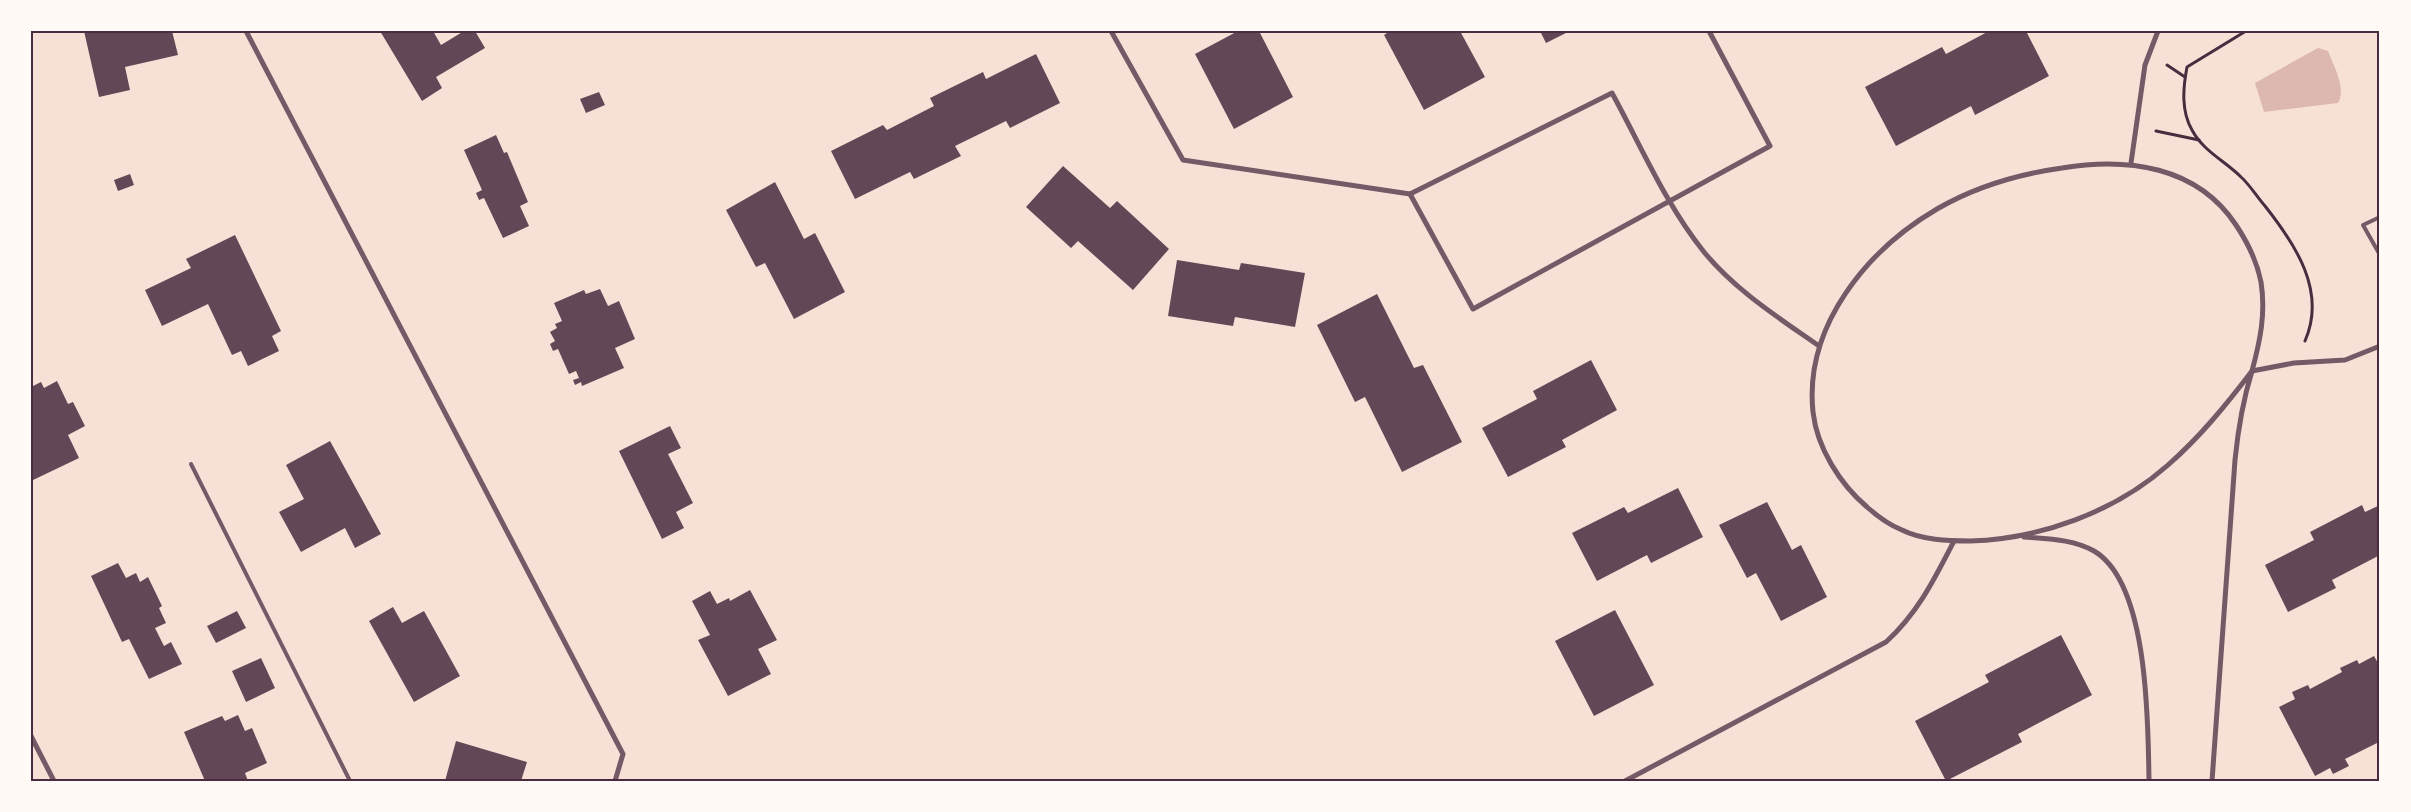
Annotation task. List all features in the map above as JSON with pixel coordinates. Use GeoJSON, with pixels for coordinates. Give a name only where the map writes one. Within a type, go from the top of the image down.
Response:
{"type":"FeatureCollection","features":[{"type":"Feature","properties":{"kind":"street"},"geometry":{"type":"LineString","coordinates":[[246,31],[623,754],[615,781]]}},
{"type":"Feature","properties":{"kind":"street"},"geometry":{"type":"LineString","coordinates":[[1111,31],[1183,160],[1410,194],[1612,93],[1670,202],[1704,251],[1719,268],[1763,306],[1820,346]]}},
{"type":"Feature","properties":{"kind":"street"},"geometry":{"type":"LineString","coordinates":[[1410,194],[1473,309],[1670,202],[1770,146],[1709,31]]}},
{"type":"Feature","properties":{"kind":"street"},"geometry":{"type":"LineString","coordinates":[[2131,163],[2145,65],[2158,31]]}},
{"type":"Feature","properties":{"kind":"street"},"geometry":{"type":"LineString","coordinates":[[2212,781],[2235,460],[2240,424],[2252,371],[2258,351],[2263,308],[2261,281],[2245,238],[2230,215],[2213,198],[2193,184],[2152,167],[2131,163],[2078,165],[2036,172],[1984,187],[1939,208],[1896,239],[1857,279],[1840,301],[1827,324],[1820,346],[1813,386],[1813,410],[1816,428],[1836,472],[1852,494],[1875,514],[1903,531],[1927,538],[1954,541],[1993,540],[2018,536],[2071,521],[2096,510],[2146,482],[2168,465],[2206,428],[2252,371],[2294,363],[2344,360],[2380,346]]}},
{"type":"Feature","properties":{"kind":"street"},"geometry":{"type":"LineString","coordinates":[[2018,536],[2060,540],[2081,545],[2096,552],[2119,581],[2135,624],[2141,649],[2148,716],[2149,781]]}},
{"type":"Feature","properties":{"kind":"street"},"geometry":{"type":"LineString","coordinates":[[1625,781],[1886,642],[1900,629],[1922,602],[1954,541]]}},
{"type":"Feature","properties":{"kind":"street"},"geometry":{"type":"LineString","coordinates":[[31,736],[54,781]]}},
{"type":"Feature","properties":{"kind":"lane"},"geometry":{"type":"LineString","coordinates":[[2380,217],[2363,225],[2380,255]]}},
{"type":"Feature","properties":{"kind":"lane"},"geometry":{"type":"LineString","coordinates":[[191,464],[350,781]]}},
{"type":"Feature","properties":{"kind":"path"},"geometry":{"type":"LineString","coordinates":[[2246,31],[2187,67],[2183,84],[2185,113],[2192,131],[2208,150],[2242,177],[2291,240],[2306,269],[2313,306],[2307,338],[2294,363]]}},
{"type":"Feature","properties":{"kind":"path"},"geometry":{"type":"LineString","coordinates":[[2137,130],[2167,132],[2200,140]]}},
{"type":"Feature","properties":{"kind":"shaded area"},"geometry":{"type":"Polygon","coordinates":[[[2318,48],[2328,51],[2336,70],[2341,91],[2338,103],[2264,112],[2255,83],[2318,48]]]}},
{"type":"Feature","properties":{"kind":"building"},"geometry":{"type":"Polygon","coordinates":[[[84,31],[172,31],[178,55],[125,67],[130,90],[99,97],[84,31]]]}},
{"type":"Feature","properties":{"kind":"building"},"geometry":{"type":"Polygon","coordinates":[[[380,31],[433,31],[441,45],[464,31],[475,31],[485,48],[436,77],[442,88],[422,101],[380,31]]]}},
{"type":"Feature","properties":{"kind":"building"},"geometry":{"type":"Polygon","coordinates":[[[1238,31],[1259,31],[1293,97],[1234,129],[1195,54],[1238,31]]]}},
{"type":"Feature","properties":{"kind":"building"},"geometry":{"type":"Polygon","coordinates":[[[1390,31],[1460,31],[1485,77],[1424,110],[1384,35],[1390,31]]]}},
{"type":"Feature","properties":{"kind":"building"},"geometry":{"type":"Polygon","coordinates":[[[1540,31],[1570,31],[1546,43],[1540,31]]]}},
{"type":"Feature","properties":{"kind":"building"},"geometry":{"type":"Polygon","coordinates":[[[1989,31],[2026,31],[2049,76],[1975,115],[1971,106],[1896,146],[1865,87],[1942,47],[1946,54],[1989,31]]]}},
{"type":"Feature","properties":{"kind":"building"},"geometry":{"type":"Polygon","coordinates":[[[1036,54],[1060,103],[1010,128],[1006,121],[955,146],[961,156],[914,179],[910,172],[855,199],[831,151],[883,125],[887,130],[934,106],[930,98],[983,72],[986,79],[1036,54]]]}},
{"type":"Feature","properties":{"kind":"building"},"geometry":{"type":"Polygon","coordinates":[[[599,92],[605,105],[586,113],[580,99],[599,92]]]}},
{"type":"Feature","properties":{"kind":"building"},"geometry":{"type":"Polygon","coordinates":[[[496,135],[504,153],[507,152],[528,202],[520,206],[529,226],[503,238],[484,198],[479,200],[476,193],[482,190],[464,150],[496,135]]]}},
{"type":"Feature","properties":{"kind":"building"},"geometry":{"type":"Polygon","coordinates":[[[1063,166],[1110,208],[1117,201],[1169,249],[1133,290],[1078,241],[1071,248],[1026,207],[1063,166]]]}},
{"type":"Feature","properties":{"kind":"building"},"geometry":{"type":"Polygon","coordinates":[[[130,174],[134,185],[118,191],[114,180],[130,174]]]}},
{"type":"Feature","properties":{"kind":"building"},"geometry":{"type":"Polygon","coordinates":[[[775,182],[804,239],[815,233],[845,292],[794,319],[765,263],[756,267],[726,210],[775,182]]]}},
{"type":"Feature","properties":{"kind":"building"},"geometry":{"type":"Polygon","coordinates":[[[235,235],[281,331],[272,336],[279,351],[248,366],[241,351],[232,355],[208,304],[162,326],[145,290],[191,268],[186,259],[235,235]]]}},
{"type":"Feature","properties":{"kind":"building"},"geometry":{"type":"Polygon","coordinates":[[[1177,260],[1239,270],[1241,263],[1305,273],[1295,327],[1235,317],[1233,326],[1168,316],[1177,260]]]}},
{"type":"Feature","properties":{"kind":"building"},"geometry":{"type":"Polygon","coordinates":[[[600,289],[608,306],[619,301],[635,339],[615,348],[624,368],[582,386],[581,382],[575,385],[573,380],[579,378],[576,371],[569,374],[558,349],[553,351],[550,344],[555,341],[550,332],[557,328],[555,324],[562,321],[554,303],[584,290],[586,294],[600,289]]]}},
{"type":"Feature","properties":{"kind":"building"},"geometry":{"type":"Polygon","coordinates":[[[1377,294],[1414,368],[1423,365],[1462,442],[1402,472],[1365,397],[1355,402],[1317,325],[1377,294]]]}},
{"type":"Feature","properties":{"kind":"building"},"geometry":{"type":"Polygon","coordinates":[[[1591,360],[1617,410],[1562,440],[1566,447],[1508,477],[1482,428],[1537,399],[1533,391],[1591,360]]]}},
{"type":"Feature","properties":{"kind":"building"},"geometry":{"type":"Polygon","coordinates":[[[57,381],[68,404],[73,402],[85,426],[68,435],[79,458],[31,481],[31,387],[41,382],[44,388],[57,381]]]}},
{"type":"Feature","properties":{"kind":"building"},"geometry":{"type":"Polygon","coordinates":[[[670,426],[681,448],[668,454],[693,503],[676,512],[684,528],[662,539],[619,451],[670,426]]]}},
{"type":"Feature","properties":{"kind":"building"},"geometry":{"type":"Polygon","coordinates":[[[330,441],[381,534],[355,548],[345,528],[301,552],[279,512],[304,499],[286,465],[330,441]]]}},
{"type":"Feature","properties":{"kind":"building"},"geometry":{"type":"Polygon","coordinates":[[[1678,488],[1703,537],[1651,563],[1647,555],[1597,581],[1572,533],[1624,507],[1628,513],[1678,488]]]}},
{"type":"Feature","properties":{"kind":"building"},"geometry":{"type":"Polygon","coordinates":[[[1767,502],[1792,550],[1801,545],[1827,597],[1781,621],[1756,573],[1747,578],[1719,525],[1767,502]]]}},
{"type":"Feature","properties":{"kind":"building"},"geometry":{"type":"Polygon","coordinates":[[[2362,505],[2365,512],[2380,505],[2380,555],[2332,580],[2336,588],[2288,612],[2265,565],[2314,540],[2310,532],[2362,505]]]}},
{"type":"Feature","properties":{"kind":"building"},"geometry":{"type":"Polygon","coordinates":[[[118,563],[126,578],[136,573],[140,582],[148,577],[162,606],[159,608],[166,623],[155,628],[164,646],[171,642],[182,664],[149,679],[129,639],[122,642],[91,576],[118,563]]]}},
{"type":"Feature","properties":{"kind":"building"},"geometry":{"type":"Polygon","coordinates":[[[750,590],[777,640],[758,649],[771,674],[728,696],[698,640],[710,635],[692,601],[710,591],[717,604],[729,598],[730,601],[750,590]]]}},
{"type":"Feature","properties":{"kind":"building"},"geometry":{"type":"Polygon","coordinates":[[[393,607],[402,623],[424,611],[460,676],[414,702],[369,621],[393,607]]]}},
{"type":"Feature","properties":{"kind":"building"},"geometry":{"type":"Polygon","coordinates":[[[1615,610],[1654,685],[1594,716],[1555,641],[1615,610]]]}},
{"type":"Feature","properties":{"kind":"building"},"geometry":{"type":"Polygon","coordinates":[[[237,611],[246,628],[216,643],[207,626],[237,611]]]}},
{"type":"Feature","properties":{"kind":"building"},"geometry":{"type":"Polygon","coordinates":[[[2061,635],[2092,695],[2018,734],[2022,742],[1946,781],[1915,721],[1989,682],[1985,675],[2061,635]]]}},
{"type":"Feature","properties":{"kind":"building"},"geometry":{"type":"Polygon","coordinates":[[[2374,656],[2378,663],[2380,662],[2380,745],[2379,742],[2345,759],[2349,766],[2333,774],[2330,768],[2315,776],[2279,707],[2295,699],[2292,692],[2308,685],[2310,689],[2342,672],[2340,668],[2357,660],[2359,664],[2374,656]]]}},
{"type":"Feature","properties":{"kind":"building"},"geometry":{"type":"Polygon","coordinates":[[[261,658],[275,688],[246,702],[232,671],[261,658]]]}},
{"type":"Feature","properties":{"kind":"building"},"geometry":{"type":"Polygon","coordinates":[[[238,715],[245,731],[252,728],[267,763],[245,773],[248,781],[205,781],[184,732],[222,716],[225,721],[238,715]]]}},
{"type":"Feature","properties":{"kind":"building"},"geometry":{"type":"Polygon","coordinates":[[[456,741],[527,762],[521,781],[445,781],[456,741]]]}}]}
